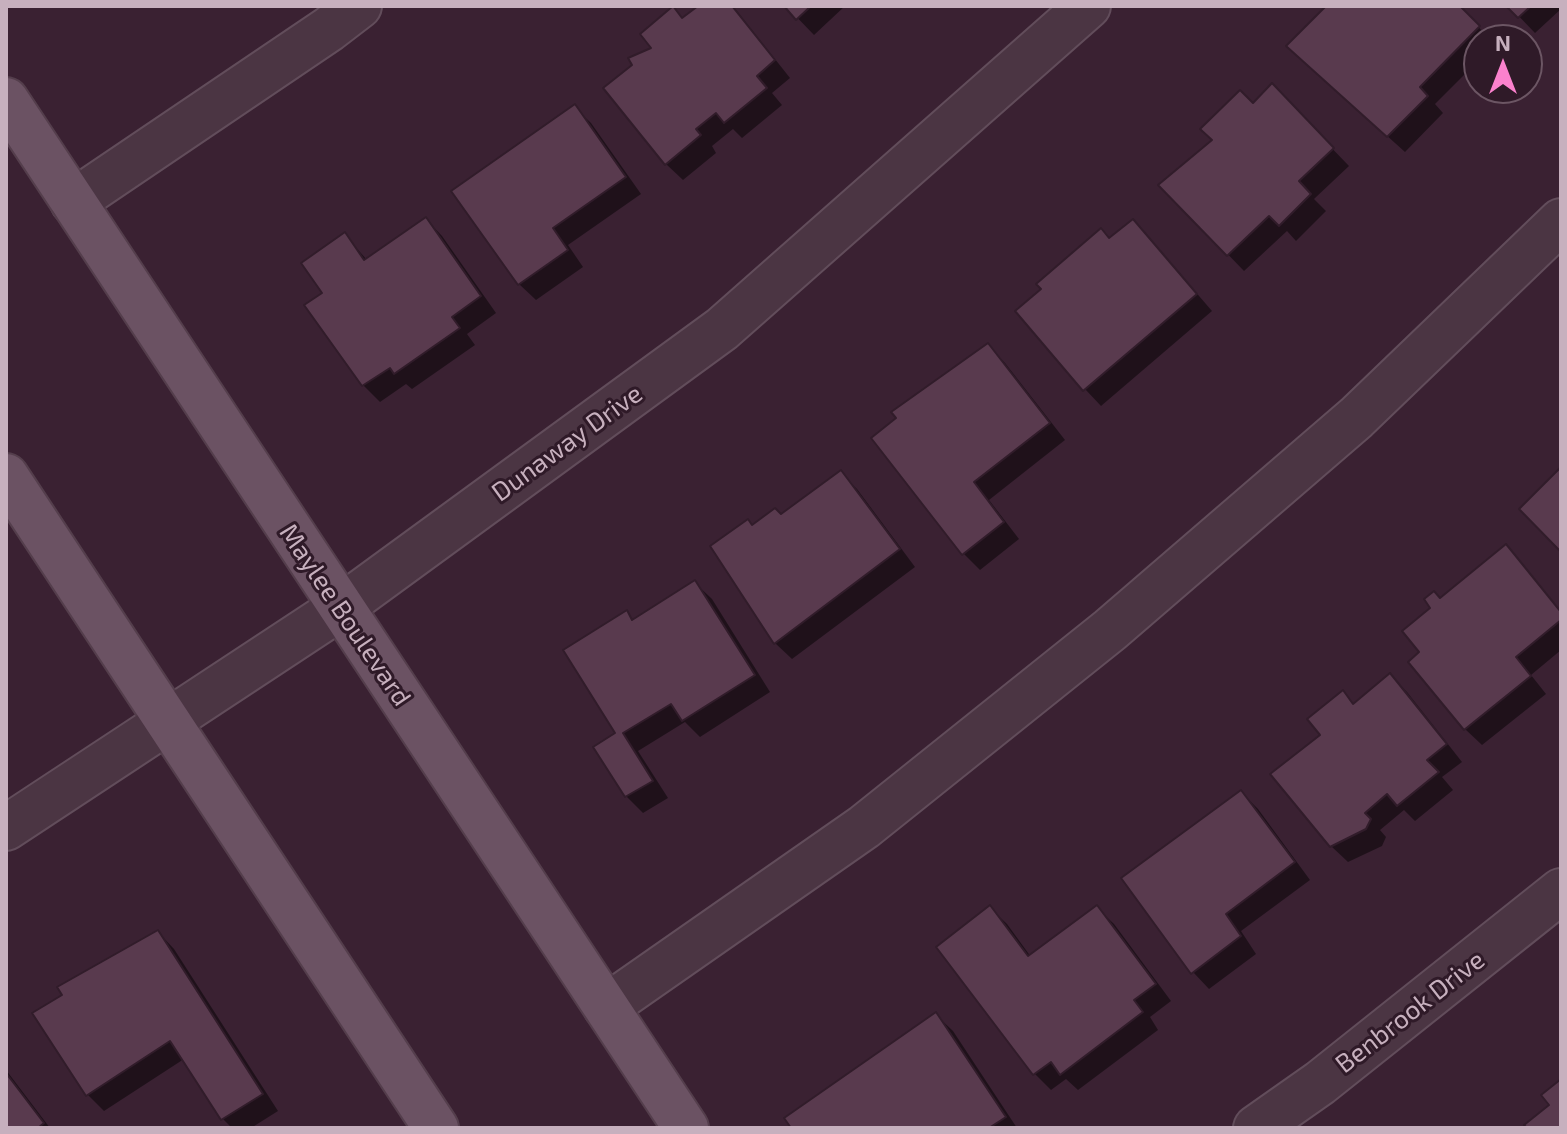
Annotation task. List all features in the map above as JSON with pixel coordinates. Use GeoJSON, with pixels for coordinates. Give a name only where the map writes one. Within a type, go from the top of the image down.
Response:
{"type":"FeatureCollection","features":[{"type":"Feature","properties":{"kind":"main road","name":"Maylee Boulevard"},"geometry":{"type":"LineString","coordinates":[[6,100],[686,1128]]}},
{"type":"Feature","properties":{"kind":"main road"},"geometry":{"type":"LineString","coordinates":[[6,476],[168,721],[424,1124]]}},
{"type":"Feature","properties":{"kind":"street"},"geometry":{"type":"LineString","coordinates":[[73,202],[359,6]]}},
{"type":"Feature","properties":{"kind":"street","name":"Dunaway Drive"},"geometry":{"type":"LineString","coordinates":[[6,828],[340,608],[722,329],[1088,6]]}},
{"type":"Feature","properties":{"kind":"street"},"geometry":{"type":"LineString","coordinates":[[606,1007],[864,827],[1110,630],[1356,418],[1561,221]]}},
{"type":"Feature","properties":{"kind":"street","name":"Benbrook Drive"},"geometry":{"type":"LineString","coordinates":[[1256,1128],[1320,1083],[1561,891]]}},
{"type":"Feature","properties":{"kind":"building"},"geometry":{"type":"Polygon","coordinates":[[[673,6],[682,18],[698,6],[732,6],[775,60],[757,76],[767,88],[724,123],[716,113],[696,129],[701,135],[665,165],[603,88],[632,65],[628,58],[651,48],[640,34],[673,6]]]}},
{"type":"Feature","properties":{"kind":"building"},"geometry":{"type":"Polygon","coordinates":[[[784,6],[811,6],[796,20],[784,6]]]}},
{"type":"Feature","properties":{"kind":"building"},"geometry":{"type":"Polygon","coordinates":[[[1326,6],[1460,6],[1478,24],[1463,24],[1463,43],[1420,87],[1428,96],[1387,137],[1286,46],[1326,6]]]}},
{"type":"Feature","properties":{"kind":"building"},"geometry":{"type":"Polygon","coordinates":[[[1506,6],[1531,6],[1518,18],[1506,6]]]}},
{"type":"Feature","properties":{"kind":"building"},"geometry":{"type":"Polygon","coordinates":[[[1272,83],[1334,148],[1299,181],[1311,194],[1279,226],[1269,216],[1227,256],[1158,185],[1212,140],[1200,129],[1240,90],[1253,103],[1272,83]]]}},
{"type":"Feature","properties":{"kind":"building"},"geometry":{"type":"Polygon","coordinates":[[[575,104],[626,177],[553,228],[568,250],[518,285],[451,191],[575,104]]]}},
{"type":"Feature","properties":{"kind":"building"},"geometry":{"type":"Polygon","coordinates":[[[426,217],[481,296],[452,317],[460,328],[394,374],[390,368],[362,386],[304,305],[322,293],[301,263],[345,232],[364,260],[426,217]]]}},
{"type":"Feature","properties":{"kind":"building"},"geometry":{"type":"Polygon","coordinates":[[[1133,219],[1197,294],[1083,391],[1015,311],[1041,289],[1036,284],[1101,228],[1109,238],[1133,219]]]}},
{"type":"Feature","properties":{"kind":"building"},"geometry":{"type":"Polygon","coordinates":[[[988,343],[1050,423],[974,482],[1004,522],[962,555],[871,438],[896,418],[891,412],[988,343]]]}},
{"type":"Feature","properties":{"kind":"building"},"geometry":{"type":"Polygon","coordinates":[[[1561,467],[1561,552],[1519,509],[1561,467]]]}},
{"type":"Feature","properties":{"kind":"building"},"geometry":{"type":"Polygon","coordinates":[[[841,470],[900,549],[774,644],[710,546],[748,519],[752,525],[775,508],[781,514],[841,470]]]}},
{"type":"Feature","properties":{"kind":"building"},"geometry":{"type":"Polygon","coordinates":[[[1506,544],[1561,612],[1561,620],[1516,657],[1531,676],[1464,730],[1408,662],[1419,652],[1402,631],[1430,608],[1424,599],[1434,591],[1440,598],[1506,544]]]}},
{"type":"Feature","properties":{"kind":"building"},"geometry":{"type":"Polygon","coordinates":[[[695,580],[755,675],[682,721],[671,704],[623,733],[653,781],[625,797],[593,747],[615,733],[563,650],[627,610],[632,620],[695,580]]]}},
{"type":"Feature","properties":{"kind":"building"},"geometry":{"type":"Polygon","coordinates":[[[1390,673],[1447,744],[1427,760],[1439,772],[1397,806],[1387,794],[1365,813],[1371,819],[1366,829],[1330,847],[1270,774],[1320,735],[1307,719],[1343,690],[1353,704],[1390,673]]]}},
{"type":"Feature","properties":{"kind":"building"},"geometry":{"type":"Polygon","coordinates":[[[1241,790],[1295,862],[1226,914],[1241,936],[1191,974],[1121,878],[1241,790]]]}},
{"type":"Feature","properties":{"kind":"building"},"geometry":{"type":"Polygon","coordinates":[[[990,905],[1028,956],[1097,905],[1156,984],[1134,1000],[1143,1012],[1060,1075],[1051,1062],[1033,1075],[936,947],[990,905]]]}},
{"type":"Feature","properties":{"kind":"building"},"geometry":{"type":"Polygon","coordinates":[[[158,930],[263,1094],[221,1120],[170,1041],[86,1096],[32,1013],[62,995],[57,987],[158,930]]]}},
{"type":"Feature","properties":{"kind":"building"},"geometry":{"type":"Polygon","coordinates":[[[936,1012],[1006,1117],[989,1128],[791,1128],[784,1118],[936,1012]]]}},
{"type":"Feature","properties":{"kind":"building"},"geometry":{"type":"Polygon","coordinates":[[[6,1073],[44,1123],[38,1128],[6,1128],[6,1073]]]}},
{"type":"Feature","properties":{"kind":"building"},"geometry":{"type":"Polygon","coordinates":[[[1561,1079],[1561,1128],[1527,1128],[1524,1125],[1549,1105],[1541,1095],[1561,1079]]]}}]}
